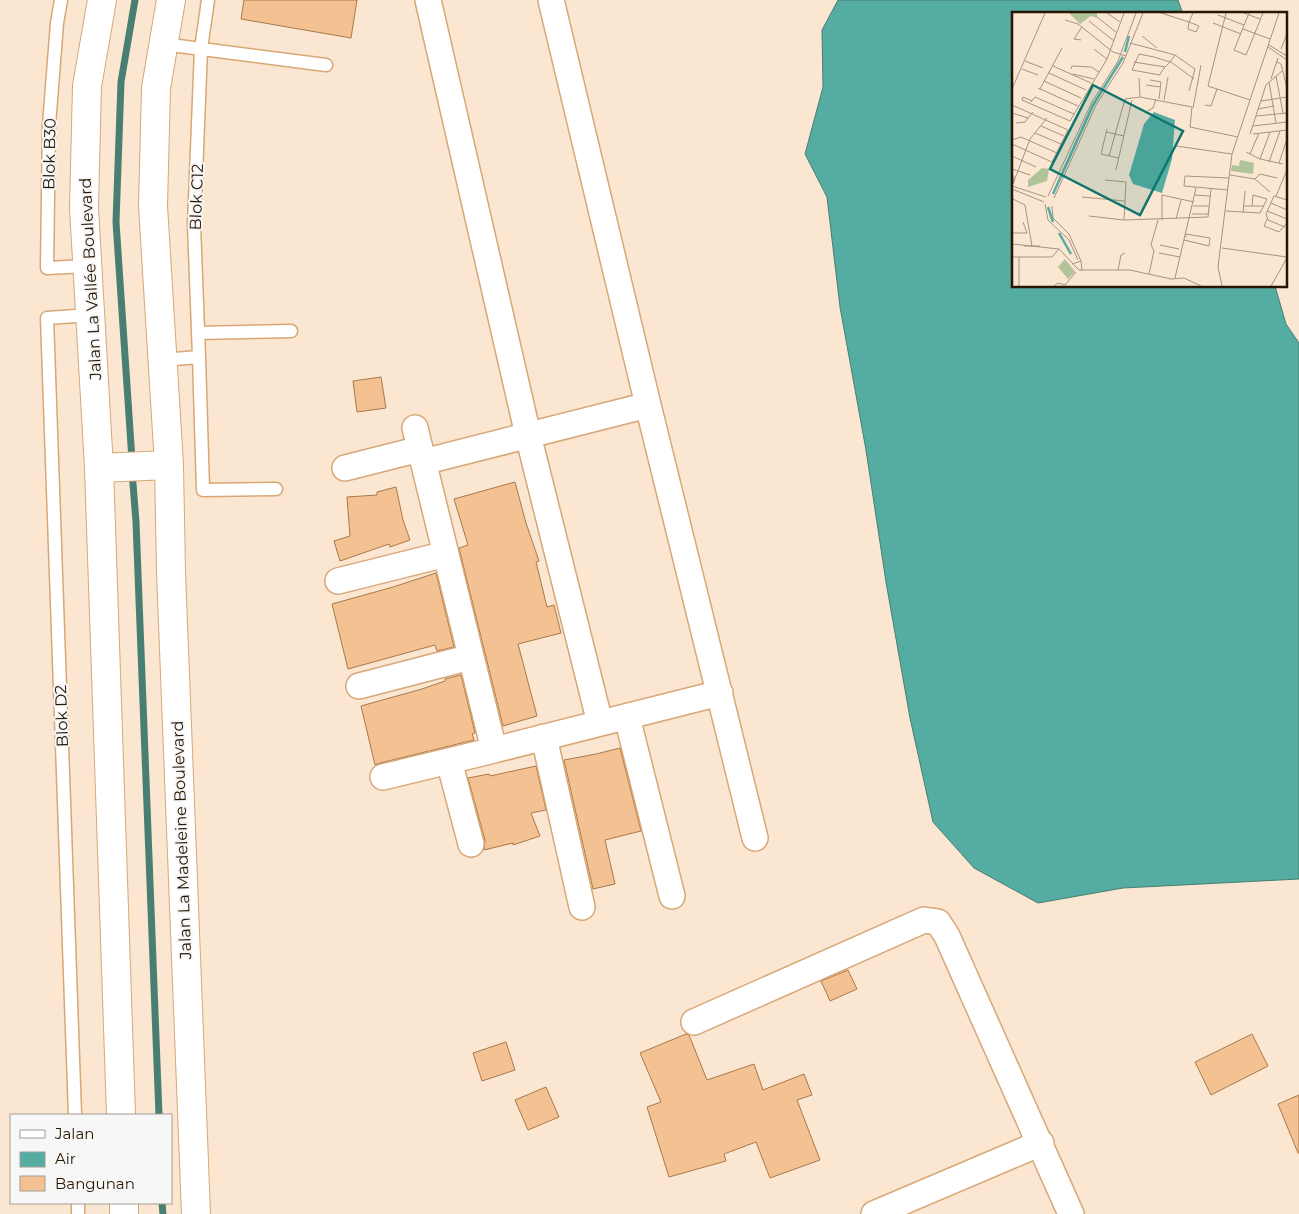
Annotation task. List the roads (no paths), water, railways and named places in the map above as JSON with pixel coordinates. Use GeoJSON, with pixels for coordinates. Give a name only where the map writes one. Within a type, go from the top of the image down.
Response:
{"type":"FeatureCollection","features":[{"type":"Feature","properties":{"kind":"street","name":"Jalan La Vallée Boulevard"},"geometry":{"type":"LineString","coordinates":[[99,468],[84,208],[87,86],[102,0]]}},
{"type":"Feature","properties":{"kind":"street"},"geometry":{"type":"LineString","coordinates":[[121,1114],[99,468],[168,465],[153,206],[156,88],[171,0]]}},
{"type":"Feature","properties":{"kind":"street"},"geometry":{"type":"LineString","coordinates":[[428,0],[528,435],[600,723]]}},
{"type":"Feature","properties":{"kind":"street"},"geometry":{"type":"LineString","coordinates":[[551,0],[648,405],[756,838]]}},
{"type":"Feature","properties":{"kind":"street"},"geometry":{"type":"LineString","coordinates":[[344,468],[419,446],[528,435],[648,405]]}},
{"type":"Feature","properties":{"kind":"street"},"geometry":{"type":"LineString","coordinates":[[419,446],[494,750]]}},
{"type":"Feature","properties":{"kind":"street","name":"Jalan La Madeleine Boulevard"},"geometry":{"type":"LineString","coordinates":[[168,465],[196,1214]]}},
{"type":"Feature","properties":{"kind":"street"},"geometry":{"type":"LineString","coordinates":[[338,581],[446,554]]}},
{"type":"Feature","properties":{"kind":"street"},"geometry":{"type":"LineString","coordinates":[[359,686],[471,656]]}},
{"type":"Feature","properties":{"kind":"street"},"geometry":{"type":"LineString","coordinates":[[382,777],[720,693]]}},
{"type":"Feature","properties":{"kind":"street"},"geometry":{"type":"LineString","coordinates":[[626,717],[672,896]]}},
{"type":"Feature","properties":{"kind":"street"},"geometry":{"type":"LineString","coordinates":[[544,738],[582,907]]}},
{"type":"Feature","properties":{"kind":"street"},"geometry":{"type":"LineString","coordinates":[[448,761],[471,844]]}},
{"type":"Feature","properties":{"kind":"street"},"geometry":{"type":"LineString","coordinates":[[694,1022],[924,920],[938,922],[947,936],[1071,1214]]}},
{"type":"Feature","properties":{"kind":"street"},"geometry":{"type":"LineString","coordinates":[[874,1214],[1041,1144]]}},
{"type":"Feature","properties":{"kind":"lane","name":"Blok B30"},"geometry":{"type":"LineString","coordinates":[[61,0],[57,23],[49,125],[47,268],[87,266]]}},
{"type":"Feature","properties":{"kind":"lane","name":"Blok C12"},"geometry":{"type":"LineString","coordinates":[[208,0],[201,49],[194,225],[203,490],[276,490]]}},
{"type":"Feature","properties":{"kind":"lane"},"geometry":{"type":"LineString","coordinates":[[164,44],[326,65]]}},
{"type":"Feature","properties":{"kind":"lane","name":"Blok D2"},"geometry":{"type":"LineString","coordinates":[[74,1114],[47,318],[90,316]]}},
{"type":"Feature","properties":{"kind":"lane"},"geometry":{"type":"LineString","coordinates":[[198,333],[291,331]]}},
{"type":"Feature","properties":{"kind":"lane"},"geometry":{"type":"LineString","coordinates":[[162,360],[199,358]]}},
{"type":"Feature","properties":{"kind":"water"},"geometry":{"type":"Polygon","coordinates":[[[838,0],[1178,0],[1182,12],[1012,12],[1012,288],[1276,288],[1286,324],[1299,343],[1299,879],[1123,888],[1038,903],[974,868],[933,822],[910,718],[886,582],[866,450],[840,307],[827,197],[805,154],[823,87],[822,30],[838,0]]]}},
{"type":"Feature","properties":{"kind":"waterway"},"geometry":{"type":"LineString","coordinates":[[132,460],[116,222],[121,82],[135,0]]}},
{"type":"Feature","properties":{"kind":"waterway"},"geometry":{"type":"LineString","coordinates":[[132,471],[136,522],[159,1114]]}},
{"type":"Feature","properties":{"kind":"waterway"},"geometry":{"type":"LineString","coordinates":[[162,1204],[163,1214]]}}]}
